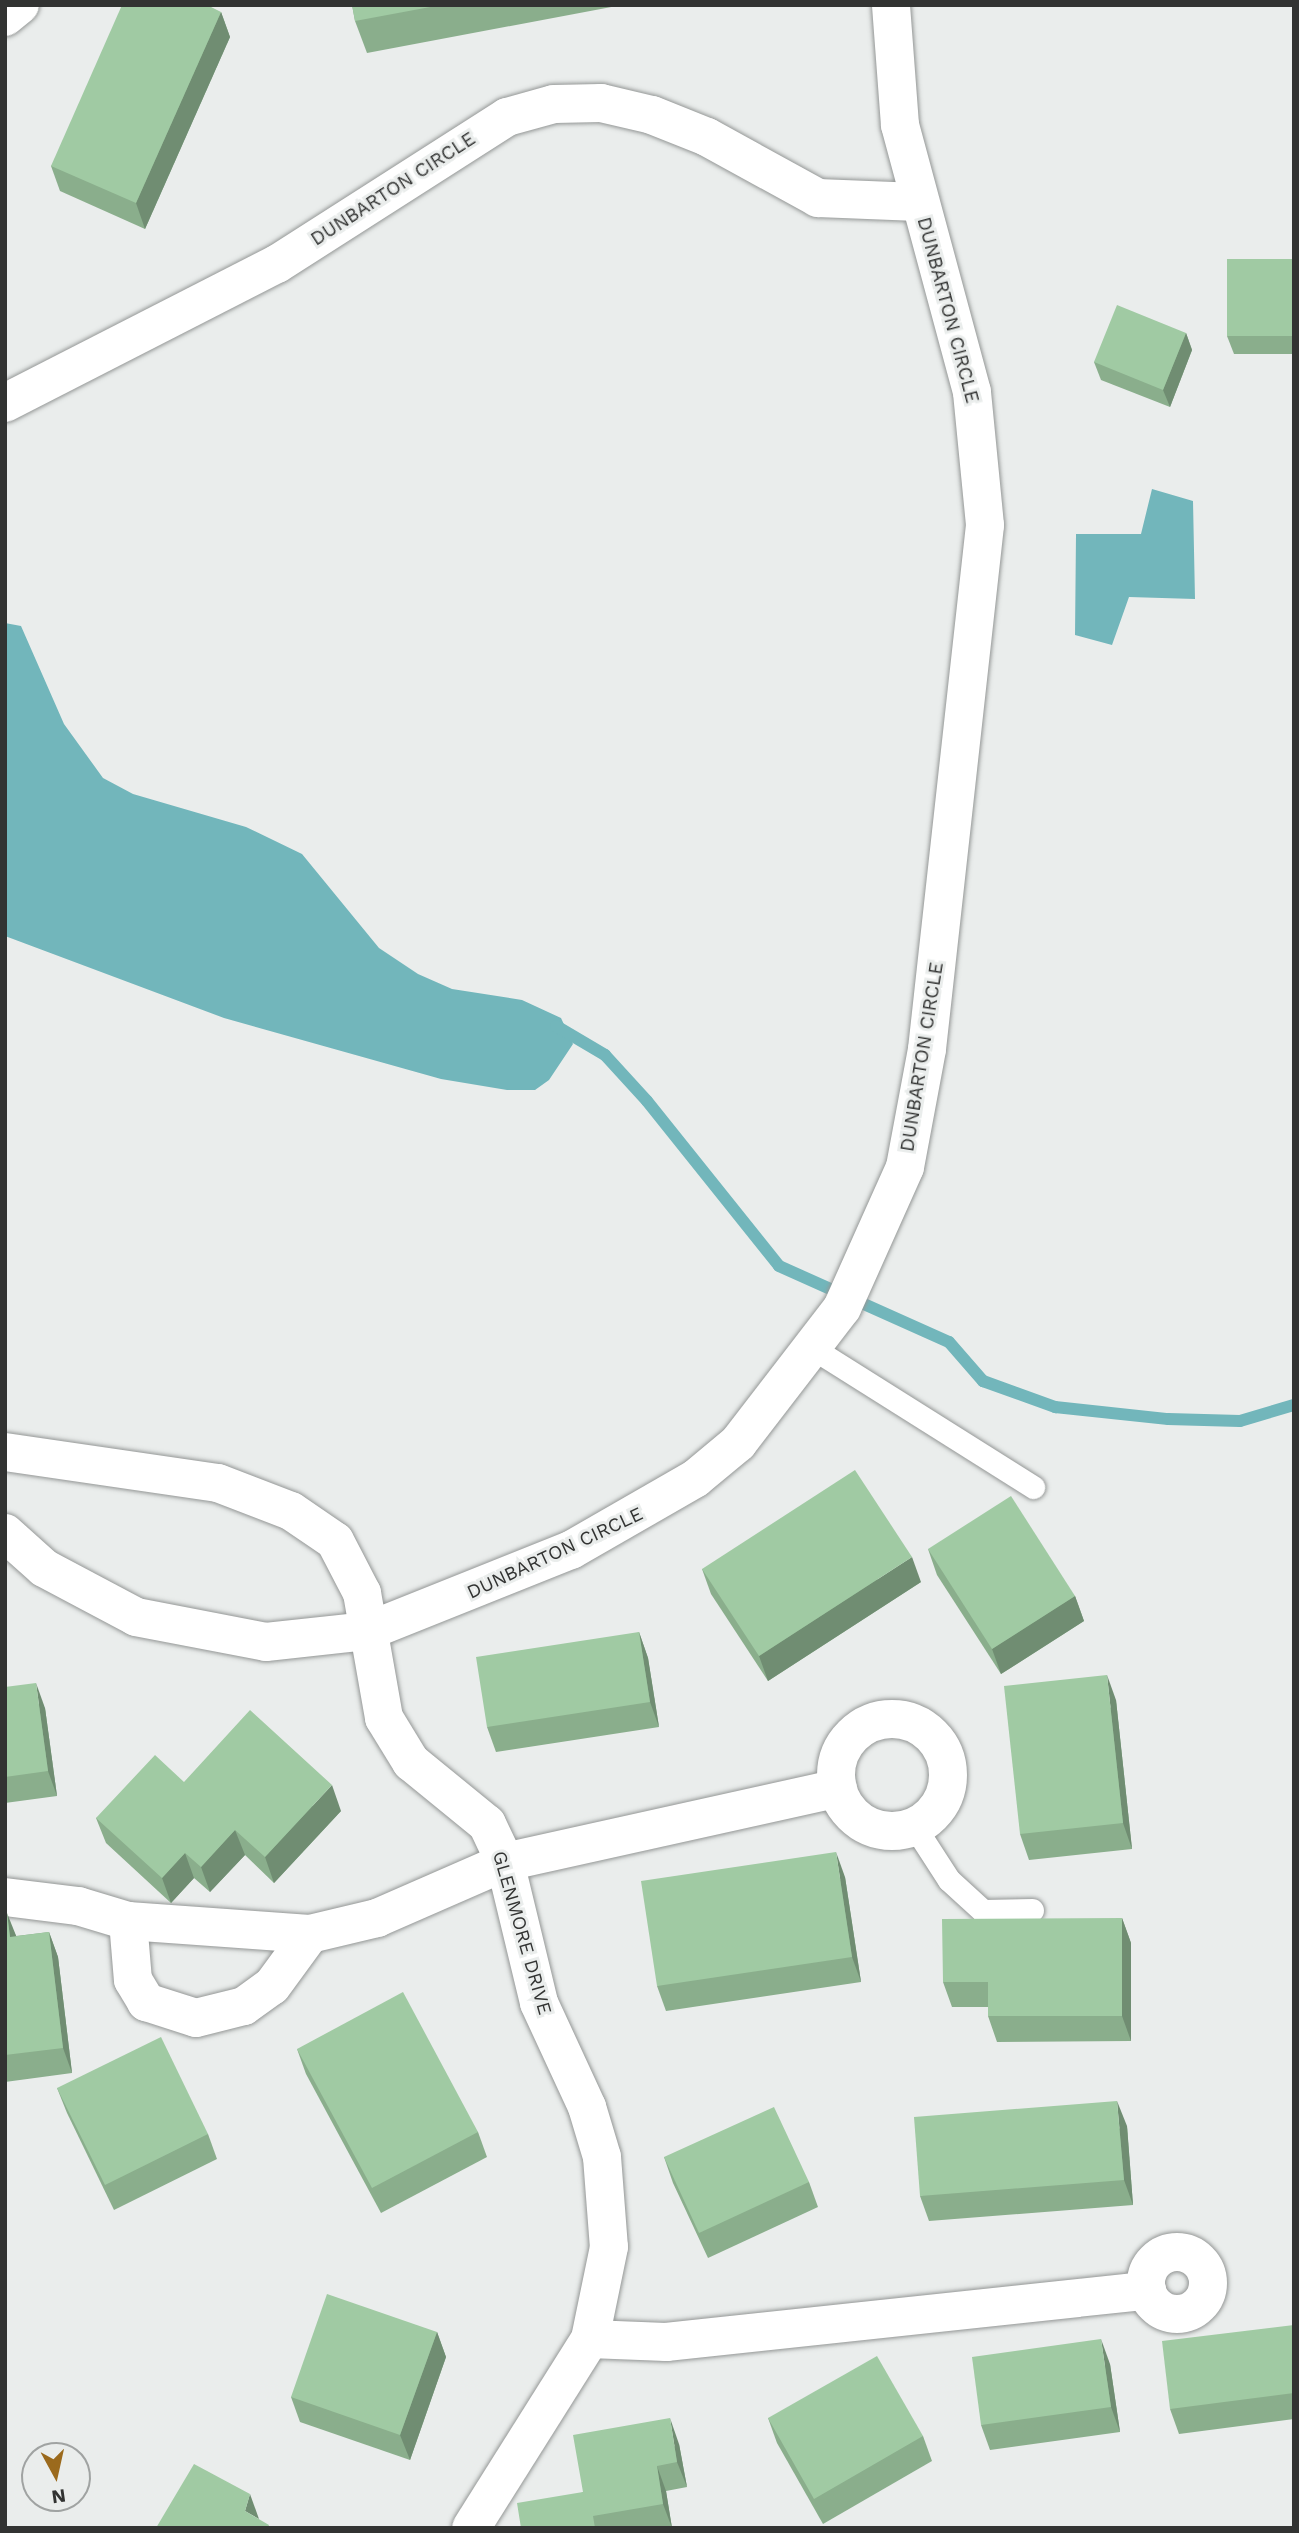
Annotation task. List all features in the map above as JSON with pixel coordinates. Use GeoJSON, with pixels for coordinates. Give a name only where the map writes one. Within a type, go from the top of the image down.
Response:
{"type":"FeatureCollection","features":[{"type":"Feature","properties":{"kind":"street"},"geometry":{"type":"LineString","coordinates":[[5,17],[20,5]]}},
{"type":"Feature","properties":{"kind":"street","name":"DUNBARTON CIRCLE"},"geometry":{"type":"LineString","coordinates":[[5,1533],[44,1568],[136,1617],[266,1642],[368,1631],[452,1601],[645,1512],[738,1443],[814,1349],[847,1298],[905,1167],[927,1049],[977,635],[982,451],[956,327],[918,202],[900,125],[891,5]]}},
{"type":"Feature","properties":{"kind":"street","name":"DUNBARTON CIRCLE"},"geometry":{"type":"LineString","coordinates":[[5,403],[277,264],[508,117],[554,104],[601,103],[652,115],[707,136],[818,198],[918,202]]}},
{"type":"Feature","properties":{"kind":"street","name":"GLENMORE DRIVE"},"geometry":{"type":"LineString","coordinates":[[5,1452],[218,1483],[291,1511],[335,1541],[362,1593],[391,1729],[411,1762],[487,1824],[505,1863],[539,2003],[587,2106],[602,2157],[608,2247],[590,2339],[471,2528]]}},
{"type":"Feature","properties":{"kind":"street"},"geometry":{"type":"LineString","coordinates":[[880,1720],[914,1723],[941,1747],[948,1783],[930,1816],[914,1826],[895,1831],[859,1820],[838,1788],[840,1754],[857,1733],[880,1720]]}},
{"type":"Feature","properties":{"kind":"street"},"geometry":{"type":"LineString","coordinates":[[5,1897],[78,1906],[128,1921],[310,1934],[377,1918],[505,1863],[838,1788]]}},
{"type":"Feature","properties":{"kind":"street"},"geometry":{"type":"LineString","coordinates":[[128,1921],[132,1980],[146,2002],[196,2018],[244,2006],[272,1986],[310,1934]]}},
{"type":"Feature","properties":{"kind":"street"},"geometry":{"type":"LineString","coordinates":[[590,2339],[666,2342],[1147,2291]]}},
{"type":"Feature","properties":{"kind":"lane"},"geometry":{"type":"LineString","coordinates":[[814,1349],[1033,1487]]}},
{"type":"Feature","properties":{"kind":"lane"},"geometry":{"type":"LineString","coordinates":[[914,1826],[949,1880],[983,1911],[1032,1910]]}},
{"type":"Feature","properties":{"kind":"water"},"geometry":{"type":"Polygon","coordinates":[[[1152,489],[1193,501],[1195,599],[1129,597],[1112,645],[1075,635],[1076,534],[1141,534],[1152,489]]]}},
{"type":"Feature","properties":{"kind":"water"},"geometry":{"type":"Polygon","coordinates":[[[5,623],[21,626],[64,724],[103,778],[133,794],[246,827],[302,854],[379,948],[418,974],[452,989],[522,1000],[561,1018],[573,1044],[549,1080],[535,1090],[507,1090],[441,1079],[224,1018],[5,936],[5,623]]]}},
{"type":"Feature","properties":{"kind":"building"},"geometry":{"type":"Polygon","coordinates":[[[122,5],[207,5],[221,12],[136,203],[51,166],[122,5]]]}},
{"type":"Feature","properties":{"kind":"building"},"geometry":{"type":"Polygon","coordinates":[[[352,5],[441,5],[355,21],[352,5]]]}},
{"type":"Feature","properties":{"kind":"building"},"geometry":{"type":"Polygon","coordinates":[[[1227,259],[1294,259],[1294,336],[1227,336],[1227,259]]]}},
{"type":"Feature","properties":{"kind":"building"},"geometry":{"type":"Polygon","coordinates":[[[1117,305],[1186,333],[1163,390],[1094,362],[1117,305]]]}},
{"type":"Feature","properties":{"kind":"building"},"geometry":{"type":"Polygon","coordinates":[[[855,1470],[912,1557],[759,1656],[702,1569],[855,1470]]]}},
{"type":"Feature","properties":{"kind":"building"},"geometry":{"type":"Polygon","coordinates":[[[1011,1496],[1075,1596],[992,1649],[928,1549],[1011,1496]]]}},
{"type":"Feature","properties":{"kind":"building"},"geometry":{"type":"Polygon","coordinates":[[[639,1632],[650,1702],[487,1727],[476,1657],[639,1632]]]}},
{"type":"Feature","properties":{"kind":"building"},"geometry":{"type":"Polygon","coordinates":[[[1107,1675],[1123,1823],[1020,1834],[1004,1686],[1107,1675]]]}},
{"type":"Feature","properties":{"kind":"building"},"geometry":{"type":"Polygon","coordinates":[[[36,1683],[48,1771],[5,1777],[5,1687],[36,1683]]]}},
{"type":"Feature","properties":{"kind":"building"},"geometry":{"type":"Polygon","coordinates":[[[250,1710],[332,1785],[265,1857],[235,1830],[201,1867],[185,1853],[162,1878],[96,1818],[155,1755],[184,1782],[250,1710]]]}},
{"type":"Feature","properties":{"kind":"building"},"geometry":{"type":"Polygon","coordinates":[[[836,1852],[852,1957],[657,1986],[641,1881],[836,1852]]]}},
{"type":"Feature","properties":{"kind":"building"},"geometry":{"type":"Polygon","coordinates":[[[7,1913],[10,1937],[49,1932],[63,2048],[5,2055],[7,1913]]]}},
{"type":"Feature","properties":{"kind":"building"},"geometry":{"type":"Polygon","coordinates":[[[1122,1918],[1122,2016],[988,2016],[988,1982],[943,1982],[942,1919],[1122,1918]]]}},
{"type":"Feature","properties":{"kind":"building"},"geometry":{"type":"Polygon","coordinates":[[[403,1992],[478,2132],[372,2188],[297,2049],[403,1992]]]}},
{"type":"Feature","properties":{"kind":"building"},"geometry":{"type":"Polygon","coordinates":[[[161,2037],[208,2134],[105,2185],[57,2088],[161,2037]]]}},
{"type":"Feature","properties":{"kind":"building"},"geometry":{"type":"Polygon","coordinates":[[[1117,2101],[1124,2180],[920,2196],[914,2117],[1117,2101]]]}},
{"type":"Feature","properties":{"kind":"building"},"geometry":{"type":"Polygon","coordinates":[[[774,2107],[809,2182],[699,2233],[664,2157],[774,2107]]]}},
{"type":"Feature","properties":{"kind":"building"},"geometry":{"type":"Polygon","coordinates":[[[327,2294],[437,2332],[400,2435],[291,2397],[327,2294]]]}},
{"type":"Feature","properties":{"kind":"building"},"geometry":{"type":"Polygon","coordinates":[[[1294,2325],[1294,2393],[1170,2409],[1162,2341],[1294,2325]]]}},
{"type":"Feature","properties":{"kind":"building"},"geometry":{"type":"Polygon","coordinates":[[[1101,2339],[1111,2407],[981,2425],[972,2357],[1101,2339]]]}},
{"type":"Feature","properties":{"kind":"building"},"geometry":{"type":"Polygon","coordinates":[[[877,2356],[923,2436],[814,2499],[768,2418],[877,2356]]]}},
{"type":"Feature","properties":{"kind":"building"},"geometry":{"type":"Polygon","coordinates":[[[670,2418],[677,2462],[657,2466],[663,2504],[593,2516],[595,2528],[521,2528],[517,2503],[583,2492],[573,2435],[670,2418]]]}},
{"type":"Feature","properties":{"kind":"building"},"geometry":{"type":"Polygon","coordinates":[[[194,2464],[250,2494],[245,2511],[269,2525],[268,2528],[156,2528],[194,2464]]]}},
{"type":"Feature","properties":{"kind":"waterway"},"geometry":{"type":"LineString","coordinates":[[556,1026],[605,1055],[647,1101],[779,1266],[949,1342],[983,1381],[1055,1407],[1168,1419],[1240,1421],[1294,1405]]}}]}
